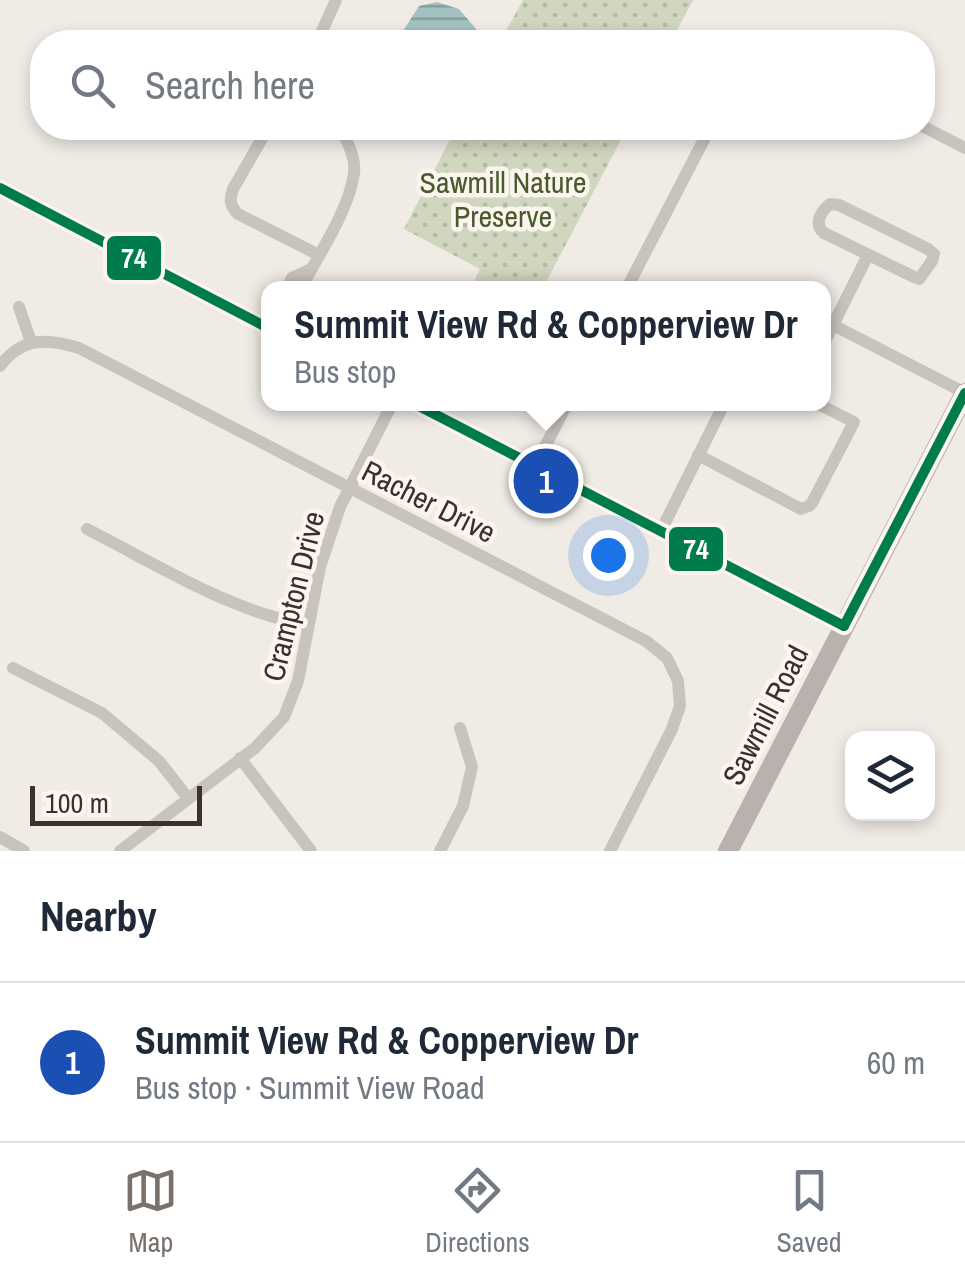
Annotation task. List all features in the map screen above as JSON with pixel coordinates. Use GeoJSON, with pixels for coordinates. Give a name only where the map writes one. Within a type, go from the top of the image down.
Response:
{"type":"FeatureCollection","features":[{"type":"Feature","properties":{"kind":"main road","name":"Sawmill Road"},"geometry":{"type":"LineString","coordinates":[[728,851],[965,393]]}},
{"type":"Feature","properties":{"kind":"street"},"geometry":{"type":"LineString","coordinates":[[322,30],[336,0]]}},
{"type":"Feature","properties":{"kind":"street"},"geometry":{"type":"LineString","coordinates":[[935,133],[965,148]]}},
{"type":"Feature","properties":{"kind":"street"},"geometry":{"type":"LineString","coordinates":[[261,140],[233,189],[231,208],[319,255]]}},
{"type":"Feature","properties":{"kind":"street"},"geometry":{"type":"LineString","coordinates":[[305,281],[347,200],[355,169],[347,140]]}},
{"type":"Feature","properties":{"kind":"street"},"geometry":{"type":"LineString","coordinates":[[631,281],[704,140]]}},
{"type":"Feature","properties":{"kind":"street"},"geometry":{"type":"LineString","coordinates":[[0,188],[261,322]]}},
{"type":"Feature","properties":{"kind":"street"},"geometry":{"type":"LineString","coordinates":[[830,204],[839,205],[934,254],[919,279],[868,255],[818,229],[824,209],[830,204]]}},
{"type":"Feature","properties":{"kind":"street"},"geometry":{"type":"LineString","coordinates":[[831,329],[868,255]]}},
{"type":"Feature","properties":{"kind":"street"},"geometry":{"type":"LineString","coordinates":[[290,281],[311,269]]}},
{"type":"Feature","properties":{"kind":"street"},"geometry":{"type":"LineString","coordinates":[[0,366],[8,356],[32,342],[19,307]]}},
{"type":"Feature","properties":{"kind":"street"},"geometry":{"type":"LineString","coordinates":[[833,325],[965,393]]}},
{"type":"Feature","properties":{"kind":"street","name":"Racher Drive"},"geometry":{"type":"LineString","coordinates":[[32,342],[56,340],[79,348],[646,641],[666,658],[678,681],[680,706],[610,851]]}},
{"type":"Feature","properties":{"kind":"street"},"geometry":{"type":"LineString","coordinates":[[698,455],[806,508],[854,422],[831,410]]}},
{"type":"Feature","properties":{"kind":"street","name":"Crampton Drive"},"geometry":{"type":"LineString","coordinates":[[120,851],[256,748],[284,717],[298,681],[320,568],[340,507],[388,411]]}},
{"type":"Feature","properties":{"kind":"street"},"geometry":{"type":"LineString","coordinates":[[429,411],[844,626]]}},
{"type":"Feature","properties":{"kind":"street"},"geometry":{"type":"LineString","coordinates":[[535,466],[563,411]]}},
{"type":"Feature","properties":{"kind":"street"},"geometry":{"type":"LineString","coordinates":[[660,531],[720,411]]}},
{"type":"Feature","properties":{"kind":"street"},"geometry":{"type":"LineString","coordinates":[[87,528],[230,602],[308,625]]}},
{"type":"Feature","properties":{"kind":"street"},"geometry":{"type":"LineString","coordinates":[[14,668],[102,713],[159,761],[188,798]]}},
{"type":"Feature","properties":{"kind":"street"},"geometry":{"type":"LineString","coordinates":[[440,851],[463,806],[472,767],[460,728]]}},
{"type":"Feature","properties":{"kind":"street"},"geometry":{"type":"LineString","coordinates":[[240,758],[311,851]]}},
{"type":"Feature","properties":{"kind":"street"},"geometry":{"type":"LineString","coordinates":[[0,837],[24,851]]}},
{"type":"Feature","properties":{"kind":"green space"},"geometry":{"type":"Polygon","coordinates":[[[523,0],[693,0],[677,30],[507,30],[523,0]]]}},
{"type":"Feature","properties":{"kind":"green space","name":"Sawmill Nature Preserve"},"geometry":{"type":"Polygon","coordinates":[[[450,140],[621,140],[547,281],[474,281],[480,269],[404,229],[450,140]]]}},
{"type":"Feature","properties":{"kind":"water"},"geometry":{"type":"Polygon","coordinates":[[[437,2],[459,9],[477,30],[404,30],[419,6],[437,2]]]}},
{"type":"Feature","properties":{"kind":"transit line","name":"74"},"geometry":{"type":"LineString","coordinates":[[0,188],[261,324]]}},
{"type":"Feature","properties":{"kind":"transit line","name":"74"},"geometry":{"type":"LineString","coordinates":[[844,626],[965,393]]}},
{"type":"Feature","properties":{"kind":"transit line","name":"74"},"geometry":{"type":"LineString","coordinates":[[429,411],[844,626]]}},
{"type":"Feature","properties":{"kind":"place","name":"Summit View Rd & Copperview Dr"},"geometry":{"type":"Point","coordinates":[546,481]}}]}
